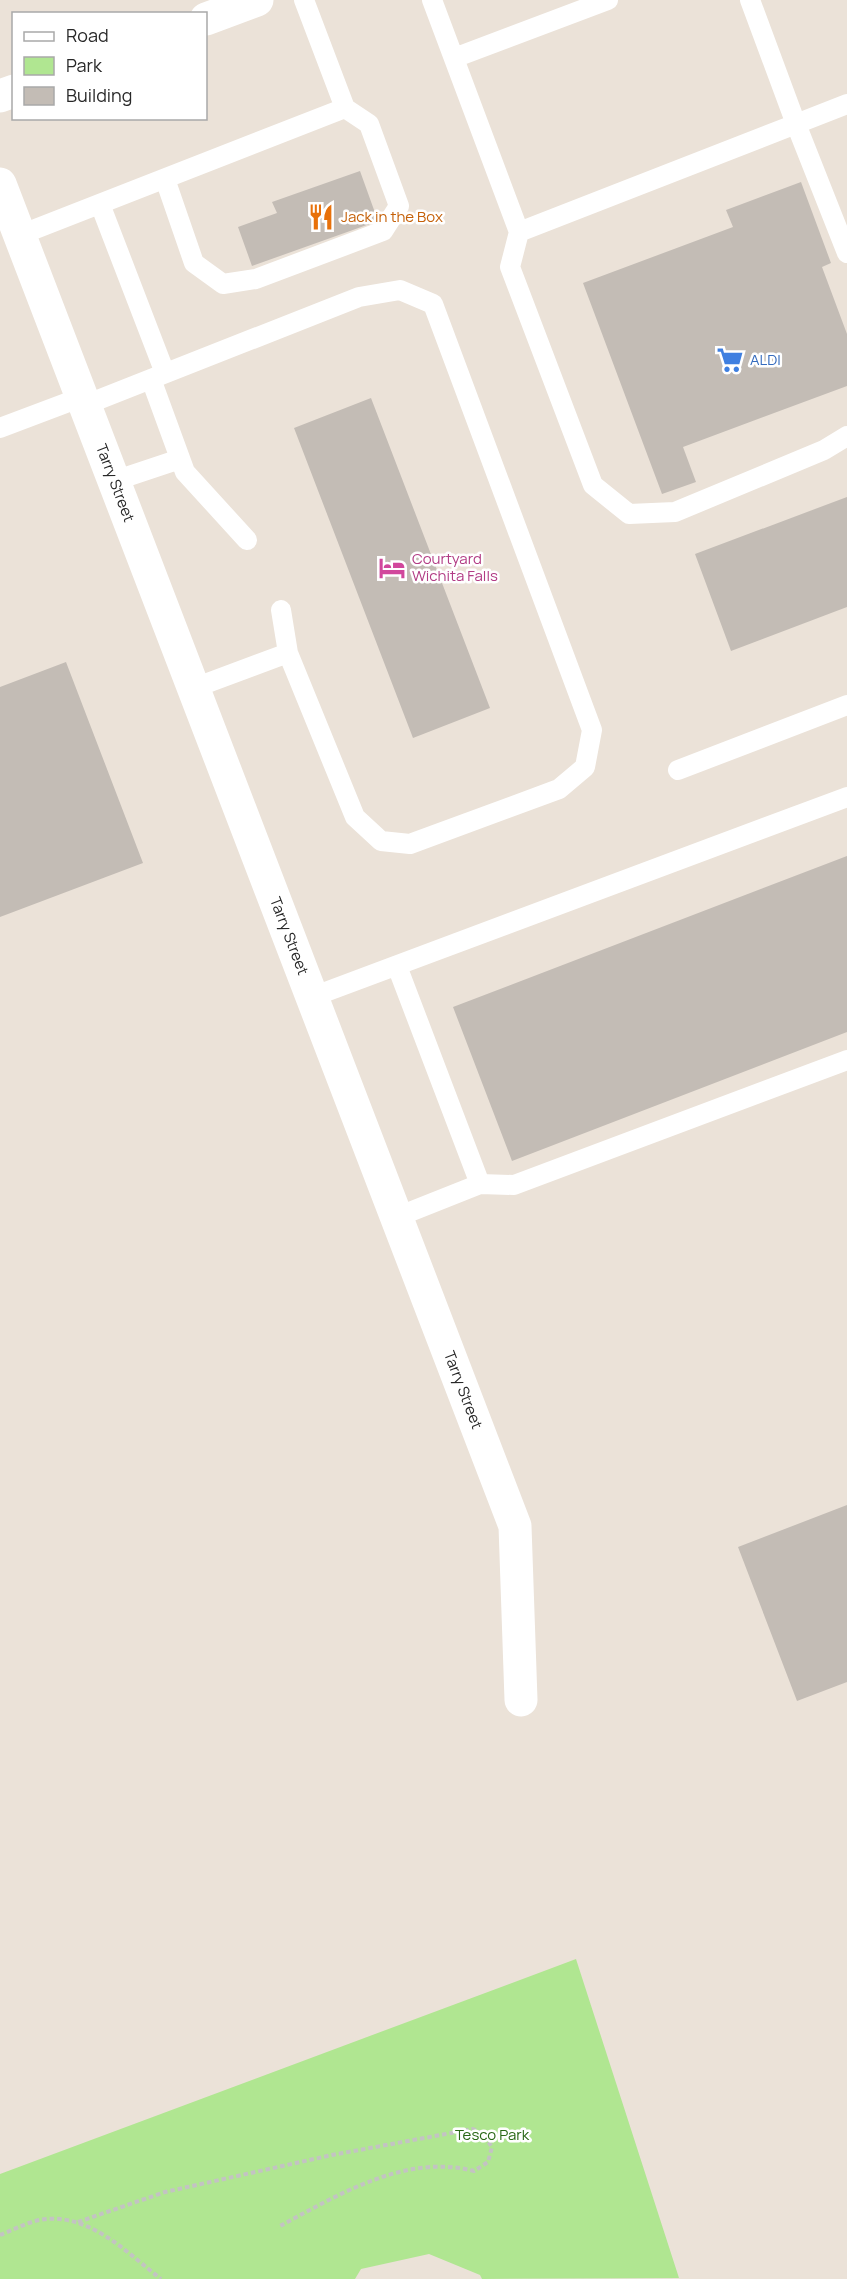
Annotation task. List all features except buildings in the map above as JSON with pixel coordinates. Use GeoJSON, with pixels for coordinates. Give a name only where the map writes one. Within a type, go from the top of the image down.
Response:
{"type":"FeatureCollection","features":[{"type":"Feature","properties":{"kind":"street"},"geometry":{"type":"LineString","coordinates":[[207,19],[257,0]]}},
{"type":"Feature","properties":{"kind":"street","name":"Tarry Street"},"geometry":{"type":"LineString","coordinates":[[0,184],[515,1526],[521,1700]]}},
{"type":"Feature","properties":{"kind":"lane"},"geometry":{"type":"LineString","coordinates":[[165,178],[194,263],[223,284],[256,279],[384,231],[399,206],[369,124],[345,108],[304,0]]}},
{"type":"Feature","properties":{"kind":"lane"},"geometry":{"type":"LineString","coordinates":[[432,0],[519,232],[510,267],[593,485],[629,514],[675,512],[824,450],[847,436]]}},
{"type":"Feature","properties":{"kind":"lane"},"geometry":{"type":"LineString","coordinates":[[454,58],[608,0]]}},
{"type":"Feature","properties":{"kind":"lane"},"geometry":{"type":"LineString","coordinates":[[750,0],[847,253]]}},
{"type":"Feature","properties":{"kind":"lane"},"geometry":{"type":"LineString","coordinates":[[519,232],[847,104]]}},
{"type":"Feature","properties":{"kind":"lane"},"geometry":{"type":"LineString","coordinates":[[20,235],[345,108]]}},
{"type":"Feature","properties":{"kind":"lane"},"geometry":{"type":"LineString","coordinates":[[100,204],[158,376],[184,472],[247,540]]}},
{"type":"Feature","properties":{"kind":"lane"},"geometry":{"type":"LineString","coordinates":[[0,428],[158,376],[359,297],[400,290],[433,304],[592,730],[585,768],[559,789],[410,844],[381,841],[355,817],[288,653],[281,610]]}},
{"type":"Feature","properties":{"kind":"lane"},"geometry":{"type":"LineString","coordinates":[[114,481],[180,459]]}},
{"type":"Feature","properties":{"kind":"lane"},"geometry":{"type":"LineString","coordinates":[[194,688],[288,653]]}},
{"type":"Feature","properties":{"kind":"lane"},"geometry":{"type":"LineString","coordinates":[[678,770],[847,705]]}},
{"type":"Feature","properties":{"kind":"lane"},"geometry":{"type":"LineString","coordinates":[[312,997],[847,797]]}},
{"type":"Feature","properties":{"kind":"lane"},"geometry":{"type":"LineString","coordinates":[[397,966],[480,1184]]}},
{"type":"Feature","properties":{"kind":"lane"},"geometry":{"type":"LineString","coordinates":[[397,1217],[480,1184],[514,1185],[847,1060]]}},
{"type":"Feature","properties":{"kind":"path"},"geometry":{"type":"LineString","coordinates":[[78,2222],[165,2192],[332,2155],[473,2129],[489,2140],[492,2147],[488,2162],[474,2171],[440,2164],[362,2183],[280,2226]]}},
{"type":"Feature","properties":{"kind":"path"},"geometry":{"type":"LineString","coordinates":[[0,2235],[38,2220],[78,2222],[106,2237],[161,2279]]}},
{"type":"Feature","properties":{"kind":"green space","name":"Tesco Park"},"geometry":{"type":"Polygon","coordinates":[[[576,1959],[679,2278],[482,2279],[480,2275],[429,2254],[361,2269],[355,2279],[0,2279],[0,2174],[576,1959]]]}},
{"type":"Feature","properties":{"kind":"place","name":"Jack in the Box"},"geometry":{"type":"Point","coordinates":[321,217]}},
{"type":"Feature","properties":{"kind":"place","name":"ALDI"},"geometry":{"type":"Point","coordinates":[730,360]}},
{"type":"Feature","properties":{"kind":"place","name":"Courtyard Wichita Falls"},"geometry":{"type":"Point","coordinates":[392,568]}}]}
